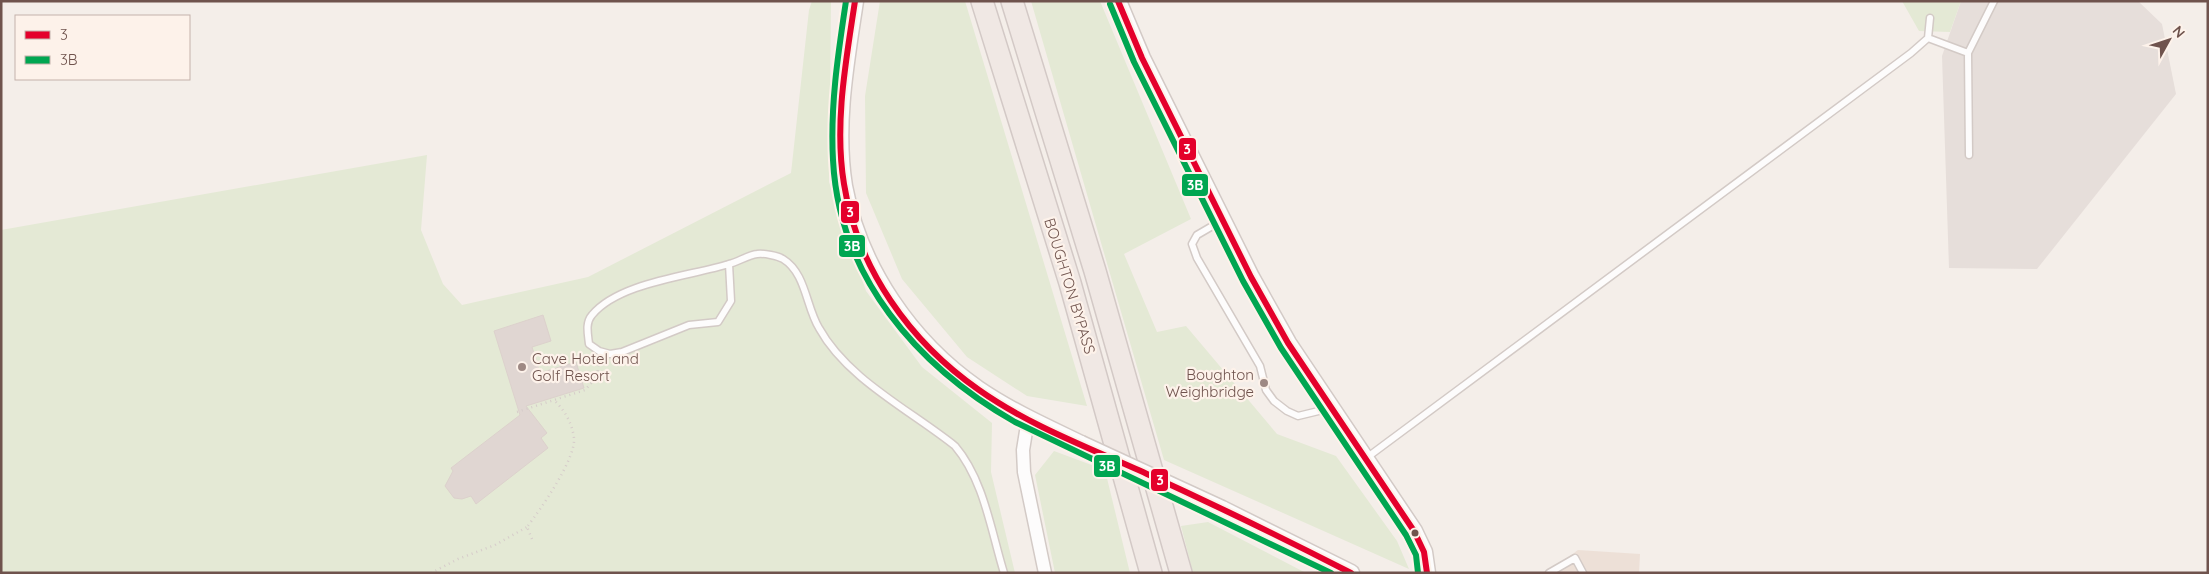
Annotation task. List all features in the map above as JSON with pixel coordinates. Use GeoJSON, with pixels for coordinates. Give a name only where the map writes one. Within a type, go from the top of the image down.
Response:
{"type":"FeatureCollection","features":[{"type":"Feature","properties":{"kind":"highway","name":"BOUGHTON BYPASS"},"geometry":{"type":"LineString","coordinates":[[982,1],[1070,283],[1151,573]]}},
{"type":"Feature","properties":{"kind":"highway","name":"BOUGHTON BYPASS"},"geometry":{"type":"LineString","coordinates":[[1012,1],[1098,280],[1181,573]]}},
{"type":"Feature","properties":{"kind":"street"},"geometry":{"type":"LineString","coordinates":[[855,1],[841,116],[844,185],[854,223],[870,266],[897,309],[937,356],[977,389],[1028,419],[1222,509],[1351,573]]}},
{"type":"Feature","properties":{"kind":"street"},"geometry":{"type":"LineString","coordinates":[[1118,1],[1142,58],[1251,277],[1288,343],[1364,460],[1421,543],[1426,560],[1427,573]]}},
{"type":"Feature","properties":{"kind":"street"},"geometry":{"type":"LineString","coordinates":[[1028,419],[1023,450],[1023,466],[1045,573]]}},
{"type":"Feature","properties":{"kind":"lane"},"geometry":{"type":"LineString","coordinates":[[1969,155],[1968,53],[1994,1]]}},
{"type":"Feature","properties":{"kind":"lane"},"geometry":{"type":"LineString","coordinates":[[1364,460],[1911,54],[1928,38],[1930,18]]}},
{"type":"Feature","properties":{"kind":"lane"},"geometry":{"type":"LineString","coordinates":[[1928,38],[1968,53]]}},
{"type":"Feature","properties":{"kind":"lane"},"geometry":{"type":"LineString","coordinates":[[1223,220],[1196,235],[1192,244],[1197,258],[1260,366],[1266,390],[1287,411],[1298,416],[1331,408]]}},
{"type":"Feature","properties":{"kind":"lane"},"geometry":{"type":"LineString","coordinates":[[728,264],[731,301],[718,322],[689,325],[622,352],[610,354],[599,351],[589,344],[587,329],[592,315],[634,288],[728,264],[758,254],[781,258],[793,266],[817,326],[830,348],[848,366],[955,446],[964,458],[975,480],[1004,573]]}},
{"type":"Feature","properties":{"kind":"lane"},"geometry":{"type":"LineString","coordinates":[[1138,521],[1145,573]]}},
{"type":"Feature","properties":{"kind":"lane"},"geometry":{"type":"LineString","coordinates":[[1549,573],[1575,558],[1583,573]]}},
{"type":"Feature","properties":{"kind":"path"},"geometry":{"type":"LineString","coordinates":[[517,412],[585,390],[597,376],[599,351]]}},
{"type":"Feature","properties":{"kind":"path"},"geometry":{"type":"LineString","coordinates":[[431,573],[458,559],[494,545],[527,527],[565,468],[574,440],[566,412],[555,401]]}},
{"type":"Feature","properties":{"kind":"path"},"geometry":{"type":"LineString","coordinates":[[527,527],[532,539]]}},
{"type":"Feature","properties":{"kind":"shaded area"},"geometry":{"type":"Polygon","coordinates":[[[1961,1],[2138,1],[2162,24],[2176,94],[2037,269],[1949,268],[1942,56],[1961,1]]]}},
{"type":"Feature","properties":{"kind":"shaded area"},"geometry":{"type":"Polygon","coordinates":[[[1578,550],[1640,554],[1639,573],[1547,573],[1578,550]]]}},
{"type":"Feature","properties":{"kind":"green space"},"geometry":{"type":"Polygon","coordinates":[[[812,1],[831,1],[829,182],[866,291],[922,367],[992,423],[991,472],[1015,573],[1,573],[1,230],[427,155],[421,230],[443,284],[462,305],[588,277],[791,173],[809,10],[812,1]]]}},
{"type":"Feature","properties":{"kind":"green space"},"geometry":{"type":"Polygon","coordinates":[[[880,1],[965,1],[1087,406],[1027,396],[967,357],[902,279],[866,193],[865,96],[880,1]]]}},
{"type":"Feature","properties":{"kind":"green space"},"geometry":{"type":"Polygon","coordinates":[[[1031,1],[1100,1],[1191,219],[1124,254],[1157,332],[1186,326],[1277,434],[1336,456],[1397,541],[1409,569],[1164,460],[1031,1]]]}},
{"type":"Feature","properties":{"kind":"green space"},"geometry":{"type":"Polygon","coordinates":[[[1902,1],[1961,1],[1950,32],[1919,31],[1902,1]]]}},
{"type":"Feature","properties":{"kind":"green space"},"geometry":{"type":"Polygon","coordinates":[[[1054,451],[1105,470],[1130,573],[1055,573],[1035,475],[1054,451]]]}},
{"type":"Feature","properties":{"kind":"green space"},"geometry":{"type":"Polygon","coordinates":[[[1208,522],[1306,573],[1193,573],[1181,526],[1208,522]]]}},
{"type":"Feature","properties":{"kind":"building"},"geometry":{"type":"Polygon","coordinates":[[[543,315],[551,341],[532,347],[540,373],[576,362],[584,388],[526,406],[547,433],[541,438],[548,448],[476,504],[471,496],[462,499],[454,498],[445,486],[453,471],[451,468],[520,415],[494,331],[543,315]]]}},
{"type":"Feature","properties":{"kind":"transit line","name":"3B"},"geometry":{"type":"LineString","coordinates":[[846,1],[838,60],[832,140],[839,203],[850,242],[867,280],[890,314],[916,345],[946,374],[979,399],[1015,422],[1331,573]]}},
{"type":"Feature","properties":{"kind":"transit line","name":"3"},"geometry":{"type":"LineString","coordinates":[[855,1],[842,92],[840,139],[844,184],[851,215],[861,245],[890,301],[909,326],[954,371],[979,390],[1019,415],[1275,534],[1351,573]]}},
{"type":"Feature","properties":{"kind":"transit line","name":"3"},"geometry":{"type":"LineString","coordinates":[[1118,1],[1142,58],[1251,277],[1288,343],[1414,531],[1424,552],[1427,573]]}},
{"type":"Feature","properties":{"kind":"transit line","name":"3B"},"geometry":{"type":"LineString","coordinates":[[1110,4],[1134,62],[1243,281],[1281,348],[1406,535],[1416,555],[1418,573]]}},
{"type":"Feature","properties":{"kind":"place","name":"Cave Hotel and Golf Resort"},"geometry":{"type":"Point","coordinates":[522,367]}},
{"type":"Feature","properties":{"kind":"place","name":"Boughton Weighbridge"},"geometry":{"type":"Point","coordinates":[1264,383]}}]}
